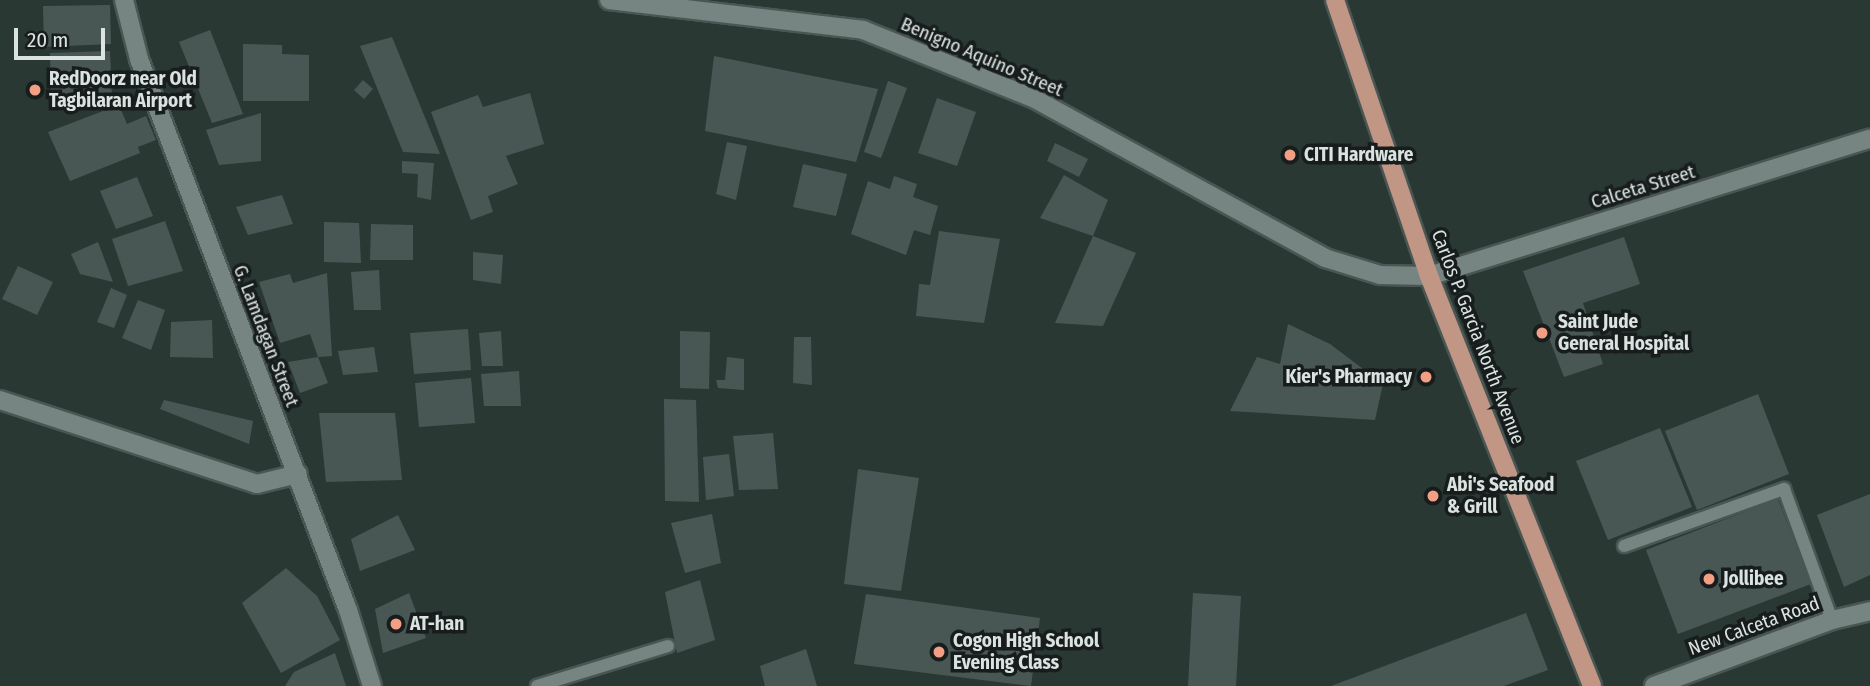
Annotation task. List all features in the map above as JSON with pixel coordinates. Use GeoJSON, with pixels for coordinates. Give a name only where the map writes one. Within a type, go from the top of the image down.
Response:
{"type":"FeatureCollection","features":[{"type":"Feature","properties":{"kind":"main road","name":"G. Lamdagan Street"},"geometry":{"type":"LineString","coordinates":[[124,0],[139,59],[298,474],[372,686]]}},
{"type":"Feature","properties":{"kind":"main road","name":"Benigno Aquino Street"},"geometry":{"type":"LineString","coordinates":[[609,0],[698,4],[863,30],[1033,98],[1325,258],[1380,275],[1429,275]]}},
{"type":"Feature","properties":{"kind":"main road","name":"Carlos P. Garcia North Avenue"},"geometry":{"type":"LineString","coordinates":[[1335,0],[1429,275],[1592,686]]}},
{"type":"Feature","properties":{"kind":"main road","name":"Calceta Street"},"geometry":{"type":"LineString","coordinates":[[1429,275],[1870,139]]}},
{"type":"Feature","properties":{"kind":"main road"},"geometry":{"type":"LineString","coordinates":[[0,400],[257,484],[298,474]]}},
{"type":"Feature","properties":{"kind":"main road","name":"New Calceta Road"},"geometry":{"type":"LineString","coordinates":[[1654,686],[1832,620],[1870,611]]}},
{"type":"Feature","properties":{"kind":"lane"},"geometry":{"type":"LineString","coordinates":[[1624,545],[1784,489],[1832,620]]}},
{"type":"Feature","properties":{"kind":"lane"},"geometry":{"type":"LineString","coordinates":[[537,686],[668,646]]}},
{"type":"Feature","properties":{"kind":"building"},"geometry":{"type":"Polygon","coordinates":[[[110,5],[111,44],[44,47],[43,6],[110,5]]]}},
{"type":"Feature","properties":{"kind":"building"},"geometry":{"type":"Polygon","coordinates":[[[210,30],[243,114],[212,123],[179,42],[210,30]]]}},
{"type":"Feature","properties":{"kind":"building"},"geometry":{"type":"Polygon","coordinates":[[[392,37],[440,154],[403,152],[360,46],[392,37]]]}},
{"type":"Feature","properties":{"kind":"building"},"geometry":{"type":"Polygon","coordinates":[[[243,44],[282,45],[282,54],[309,55],[309,101],[243,101],[243,44]]]}},
{"type":"Feature","properties":{"kind":"building"},"geometry":{"type":"Polygon","coordinates":[[[110,51],[112,99],[51,101],[50,53],[110,51]]]}},
{"type":"Feature","properties":{"kind":"building"},"geometry":{"type":"Polygon","coordinates":[[[714,56],[878,89],[856,162],[705,131],[714,56]]]}},
{"type":"Feature","properties":{"kind":"building"},"geometry":{"type":"Polygon","coordinates":[[[363,80],[373,89],[364,99],[354,90],[363,80]]]}},
{"type":"Feature","properties":{"kind":"building"},"geometry":{"type":"Polygon","coordinates":[[[888,81],[907,88],[881,158],[864,152],[888,81]]]}},
{"type":"Feature","properties":{"kind":"building"},"geometry":{"type":"Polygon","coordinates":[[[530,93],[544,144],[506,156],[518,184],[488,196],[493,212],[471,220],[431,112],[478,95],[483,107],[530,93]]]}},
{"type":"Feature","properties":{"kind":"building"},"geometry":{"type":"Polygon","coordinates":[[[937,98],[976,112],[957,166],[918,153],[937,98]]]}},
{"type":"Feature","properties":{"kind":"building"},"geometry":{"type":"Polygon","coordinates":[[[119,105],[127,124],[146,116],[156,140],[138,147],[140,153],[70,181],[48,132],[119,105]]]}},
{"type":"Feature","properties":{"kind":"building"},"geometry":{"type":"Polygon","coordinates":[[[261,113],[261,161],[219,165],[206,130],[261,113]]]}},
{"type":"Feature","properties":{"kind":"building"},"geometry":{"type":"Polygon","coordinates":[[[727,142],[747,146],[736,200],[716,194],[727,142]]]}},
{"type":"Feature","properties":{"kind":"building"},"geometry":{"type":"Polygon","coordinates":[[[1055,143],[1088,159],[1079,177],[1047,161],[1055,143]]]}},
{"type":"Feature","properties":{"kind":"building"},"geometry":{"type":"Polygon","coordinates":[[[402,161],[434,163],[431,200],[417,197],[418,174],[402,173],[402,161]]]}},
{"type":"Feature","properties":{"kind":"building"},"geometry":{"type":"Polygon","coordinates":[[[803,164],[847,174],[836,216],[793,207],[803,164]]]}},
{"type":"Feature","properties":{"kind":"building"},"geometry":{"type":"Polygon","coordinates":[[[1064,175],[1108,200],[1093,236],[1040,218],[1064,175]]]}},
{"type":"Feature","properties":{"kind":"building"},"geometry":{"type":"Polygon","coordinates":[[[894,176],[917,184],[913,197],[938,206],[930,235],[914,230],[906,255],[851,234],[868,181],[890,189],[894,176]]]}},
{"type":"Feature","properties":{"kind":"building"},"geometry":{"type":"Polygon","coordinates":[[[137,177],[153,216],[116,229],[100,191],[137,177]]]}},
{"type":"Feature","properties":{"kind":"building"},"geometry":{"type":"Polygon","coordinates":[[[282,195],[293,224],[248,235],[236,207],[282,195]]]}},
{"type":"Feature","properties":{"kind":"building"},"geometry":{"type":"Polygon","coordinates":[[[165,221],[183,271],[128,286],[112,239],[165,221]]]}},
{"type":"Feature","properties":{"kind":"building"},"geometry":{"type":"Polygon","coordinates":[[[324,222],[359,223],[361,263],[324,262],[324,222]]]}},
{"type":"Feature","properties":{"kind":"building"},"geometry":{"type":"Polygon","coordinates":[[[371,224],[413,225],[413,260],[370,260],[371,224]]]}},
{"type":"Feature","properties":{"kind":"building"},"geometry":{"type":"Polygon","coordinates":[[[939,231],[1000,239],[984,323],[916,316],[919,284],[930,285],[939,231]]]}},
{"type":"Feature","properties":{"kind":"building"},"geometry":{"type":"Polygon","coordinates":[[[1093,236],[1136,253],[1103,326],[1055,323],[1093,236]]]}},
{"type":"Feature","properties":{"kind":"building"},"geometry":{"type":"Polygon","coordinates":[[[1624,237],[1640,284],[1583,303],[1603,364],[1564,377],[1523,271],[1624,237]]]}},
{"type":"Feature","properties":{"kind":"building"},"geometry":{"type":"Polygon","coordinates":[[[98,242],[113,282],[80,274],[71,254],[98,242]]]}},
{"type":"Feature","properties":{"kind":"building"},"geometry":{"type":"Polygon","coordinates":[[[473,252],[503,255],[501,284],[473,280],[473,252]]]}},
{"type":"Feature","properties":{"kind":"building"},"geometry":{"type":"Polygon","coordinates":[[[18,266],[53,282],[37,315],[2,299],[18,266]]]}},
{"type":"Feature","properties":{"kind":"building"},"geometry":{"type":"Polygon","coordinates":[[[379,270],[381,310],[354,310],[351,272],[379,270]]]}},
{"type":"Feature","properties":{"kind":"building"},"geometry":{"type":"Polygon","coordinates":[[[327,273],[332,356],[318,357],[310,334],[280,343],[259,282],[290,274],[293,283],[327,273]]]}},
{"type":"Feature","properties":{"kind":"building"},"geometry":{"type":"Polygon","coordinates":[[[111,288],[127,295],[114,328],[97,322],[111,288]]]}},
{"type":"Feature","properties":{"kind":"building"},"geometry":{"type":"Polygon","coordinates":[[[138,300],[165,310],[151,350],[122,338],[138,300]]]}},
{"type":"Feature","properties":{"kind":"building"},"geometry":{"type":"Polygon","coordinates":[[[212,320],[213,358],[170,357],[171,322],[212,320]]]}},
{"type":"Feature","properties":{"kind":"building"},"geometry":{"type":"Polygon","coordinates":[[[1288,324],[1330,344],[1383,384],[1375,420],[1230,411],[1257,357],[1280,364],[1288,324]]]}},
{"type":"Feature","properties":{"kind":"building"},"geometry":{"type":"Polygon","coordinates":[[[468,329],[471,370],[414,374],[410,333],[468,329]]]}},
{"type":"Feature","properties":{"kind":"building"},"geometry":{"type":"Polygon","coordinates":[[[501,331],[503,366],[482,366],[479,333],[501,331]]]}},
{"type":"Feature","properties":{"kind":"building"},"geometry":{"type":"Polygon","coordinates":[[[680,331],[710,332],[709,389],[680,388],[680,331]]]}},
{"type":"Feature","properties":{"kind":"building"},"geometry":{"type":"Polygon","coordinates":[[[794,337],[811,337],[812,385],[793,383],[794,337]]]}},
{"type":"Feature","properties":{"kind":"building"},"geometry":{"type":"Polygon","coordinates":[[[374,347],[378,372],[343,375],[338,351],[374,347]]]}},
{"type":"Feature","properties":{"kind":"building"},"geometry":{"type":"Polygon","coordinates":[[[318,357],[328,383],[300,393],[288,362],[318,357]]]}},
{"type":"Feature","properties":{"kind":"building"},"geometry":{"type":"Polygon","coordinates":[[[727,357],[744,359],[744,390],[718,388],[716,380],[725,380],[727,357]]]}},
{"type":"Feature","properties":{"kind":"building"},"geometry":{"type":"Polygon","coordinates":[[[519,371],[521,406],[484,406],[481,374],[519,371]]]}},
{"type":"Feature","properties":{"kind":"building"},"geometry":{"type":"Polygon","coordinates":[[[471,378],[475,423],[419,427],[415,383],[471,378]]]}},
{"type":"Feature","properties":{"kind":"building"},"geometry":{"type":"Polygon","coordinates":[[[1758,394],[1789,474],[1697,510],[1665,431],[1758,394]]]}},
{"type":"Feature","properties":{"kind":"building"},"geometry":{"type":"Polygon","coordinates":[[[664,399],[696,400],[699,502],[665,501],[664,399]]]}},
{"type":"Feature","properties":{"kind":"building"},"geometry":{"type":"Polygon","coordinates":[[[164,400],[253,421],[249,444],[160,409],[164,400]]]}},
{"type":"Feature","properties":{"kind":"building"},"geometry":{"type":"Polygon","coordinates":[[[319,413],[395,413],[402,480],[326,482],[319,413]]]}},
{"type":"Feature","properties":{"kind":"building"},"geometry":{"type":"Polygon","coordinates":[[[1660,428],[1692,507],[1608,540],[1576,461],[1660,428]]]}},
{"type":"Feature","properties":{"kind":"building"},"geometry":{"type":"Polygon","coordinates":[[[773,433],[778,489],[739,490],[733,436],[773,433]]]}},
{"type":"Feature","properties":{"kind":"building"},"geometry":{"type":"Polygon","coordinates":[[[729,454],[734,496],[706,500],[703,457],[729,454]]]}},
{"type":"Feature","properties":{"kind":"building"},"geometry":{"type":"Polygon","coordinates":[[[858,469],[919,478],[901,591],[844,584],[858,469]]]}},
{"type":"Feature","properties":{"kind":"building"},"geometry":{"type":"Polygon","coordinates":[[[1870,494],[1870,575],[1844,587],[1817,515],[1870,494]]]}},
{"type":"Feature","properties":{"kind":"building"},"geometry":{"type":"Polygon","coordinates":[[[1778,499],[1811,584],[1678,634],[1646,550],[1778,499]]]}},
{"type":"Feature","properties":{"kind":"building"},"geometry":{"type":"Polygon","coordinates":[[[712,514],[721,563],[685,573],[671,523],[712,514]]]}},
{"type":"Feature","properties":{"kind":"building"},"geometry":{"type":"Polygon","coordinates":[[[398,515],[415,550],[360,571],[351,539],[398,515]]]}},
{"type":"Feature","properties":{"kind":"building"},"geometry":{"type":"Polygon","coordinates":[[[286,568],[317,596],[340,640],[281,673],[242,603],[286,568]]]}},
{"type":"Feature","properties":{"kind":"building"},"geometry":{"type":"Polygon","coordinates":[[[700,580],[715,640],[677,653],[665,592],[700,580]]]}},
{"type":"Feature","properties":{"kind":"building"},"geometry":{"type":"Polygon","coordinates":[[[409,593],[426,638],[383,653],[375,609],[409,593]]]}},
{"type":"Feature","properties":{"kind":"building"},"geometry":{"type":"Polygon","coordinates":[[[1193,593],[1241,596],[1236,686],[1188,686],[1193,593]]]}},
{"type":"Feature","properties":{"kind":"building"},"geometry":{"type":"Polygon","coordinates":[[[866,594],[1040,618],[1031,686],[854,664],[866,594]]]}},
{"type":"Feature","properties":{"kind":"building"},"geometry":{"type":"Polygon","coordinates":[[[1526,613],[1548,670],[1504,686],[1331,686],[1526,613]]]}},
{"type":"Feature","properties":{"kind":"building"},"geometry":{"type":"Polygon","coordinates":[[[806,649],[817,686],[765,686],[760,666],[806,649]]]}},
{"type":"Feature","properties":{"kind":"building"},"geometry":{"type":"Polygon","coordinates":[[[335,653],[346,686],[285,686],[294,672],[335,653]]]}},
{"type":"Feature","properties":{"kind":"place","name":"RedDoorz near Old Tagbilaran Airport"},"geometry":{"type":"Point","coordinates":[35,90]}},
{"type":"Feature","properties":{"kind":"place","name":"CITI Hardware"},"geometry":{"type":"Point","coordinates":[1290,155]}},
{"type":"Feature","properties":{"kind":"place","name":"Saint Jude General Hospital"},"geometry":{"type":"Point","coordinates":[1542,333]}},
{"type":"Feature","properties":{"kind":"place","name":"Kier's Pharmacy"},"geometry":{"type":"Point","coordinates":[1426,377]}},
{"type":"Feature","properties":{"kind":"place","name":"Abi's Seafood & Grill"},"geometry":{"type":"Point","coordinates":[1433,496]}},
{"type":"Feature","properties":{"kind":"place","name":"Jollibee"},"geometry":{"type":"Point","coordinates":[1709,579]}},
{"type":"Feature","properties":{"kind":"place","name":"AT-han"},"geometry":{"type":"Point","coordinates":[396,624]}},
{"type":"Feature","properties":{"kind":"place","name":"Cogon High School Evening Class"},"geometry":{"type":"Point","coordinates":[939,652]}}]}
